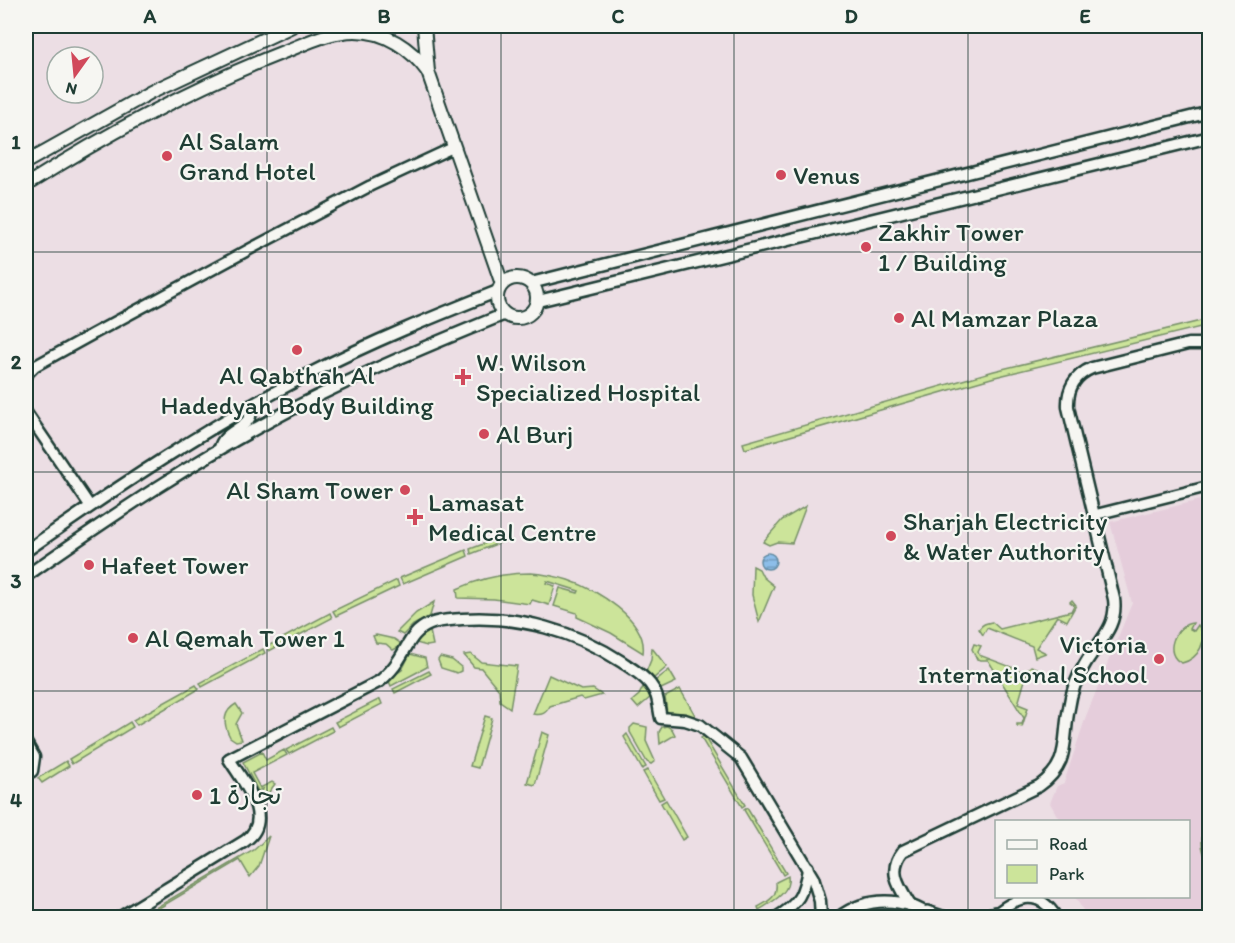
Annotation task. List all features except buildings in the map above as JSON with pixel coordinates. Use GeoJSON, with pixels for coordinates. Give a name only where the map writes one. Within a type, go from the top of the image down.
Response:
{"type":"FeatureCollection","features":[{"type":"Feature","properties":{"kind":"main road"},"geometry":{"type":"LineString","coordinates":[[26,162],[151,92],[292,26]]}},
{"type":"Feature","properties":{"kind":"main road"},"geometry":{"type":"LineString","coordinates":[[424,26],[428,72],[500,287],[497,304],[505,315],[515,319],[524,318],[532,312],[538,302],[535,288],[531,283],[519,278],[513,278],[500,287]]}},
{"type":"Feature","properties":{"kind":"main road"},"geometry":{"type":"LineString","coordinates":[[26,185],[92,145],[170,103],[250,65],[327,35],[358,31],[378,34],[406,49],[428,72]]}},
{"type":"Feature","properties":{"kind":"street"},"geometry":{"type":"LineString","coordinates":[[531,283],[1209,112]]}},
{"type":"Feature","properties":{"kind":"street"},"geometry":{"type":"LineString","coordinates":[[538,302],[1209,137]]}},
{"type":"Feature","properties":{"kind":"street"},"geometry":{"type":"LineString","coordinates":[[26,375],[36,366],[93,334],[273,237],[370,186],[454,147]]}},
{"type":"Feature","properties":{"kind":"street"},"geometry":{"type":"LineString","coordinates":[[26,551],[90,506],[250,406],[359,349],[500,287]]}},
{"type":"Feature","properties":{"kind":"street"},"geometry":{"type":"LineString","coordinates":[[26,576],[130,504],[220,448],[294,407],[360,375],[505,315]]}},
{"type":"Feature","properties":{"kind":"street"},"geometry":{"type":"LineString","coordinates":[[910,905],[895,875],[897,860],[903,851],[1039,786],[1056,771],[1065,751],[1068,708],[1072,693],[1084,665],[1109,632],[1115,614],[1114,599],[1068,407],[1069,393],[1075,380],[1086,370],[1100,366],[1188,344],[1209,344]]}},
{"type":"Feature","properties":{"kind":"street"},"geometry":{"type":"LineString","coordinates":[[220,448],[226,435],[250,419],[252,412],[250,406]]}},
{"type":"Feature","properties":{"kind":"street"},"geometry":{"type":"LineString","coordinates":[[26,412],[90,506]]}},
{"type":"Feature","properties":{"kind":"street"},"geometry":{"type":"LineString","coordinates":[[1094,515],[1209,486]]}},
{"type":"Feature","properties":{"kind":"street"},"geometry":{"type":"LineString","coordinates":[[119,918],[245,841],[256,830],[259,820],[258,809],[229,759],[380,681],[399,660],[411,639],[425,626],[460,619],[500,619],[545,627],[580,639],[626,664],[645,679],[652,687],[659,703],[661,718],[685,720],[700,725],[741,758],[808,867],[817,889],[821,918]]}},
{"type":"Feature","properties":{"kind":"street"},"geometry":{"type":"LineString","coordinates":[[26,743],[34,757],[29,773]]}},
{"type":"Feature","properties":{"kind":"street"},"geometry":{"type":"LineString","coordinates":[[776,918],[790,909],[800,898],[808,867]]}},
{"type":"Feature","properties":{"kind":"street"},"geometry":{"type":"LineString","coordinates":[[977,918],[994,914],[1018,899],[1033,898],[1047,904],[1057,918]]}},
{"type":"Feature","properties":{"kind":"street"},"geometry":{"type":"LineString","coordinates":[[838,918],[850,909],[871,902],[891,901],[948,918]]}},
{"type":"Feature","properties":{"kind":"street"},"geometry":{"type":"LineString","coordinates":[[921,910],[933,918]]}},
{"type":"Feature","properties":{"kind":"shaded area","name":"Victoria International School"},"geometry":{"type":"Polygon","coordinates":[[[1209,498],[1209,917],[1087,917],[1076,898],[1190,898],[1190,820],[1059,820],[1050,803],[1057,786],[1064,783],[1086,716],[1132,603],[1110,522],[1209,498]]]}},
{"type":"Feature","properties":{"kind":"green space"},"geometry":{"type":"Polygon","coordinates":[[[1209,319],[1209,325],[995,377],[745,449],[743,443],[994,371],[1209,319]]]}},
{"type":"Feature","properties":{"kind":"green space"},"geometry":{"type":"Polygon","coordinates":[[[806,506],[792,543],[777,542],[769,545],[763,542],[782,520],[806,506]]]}},
{"type":"Feature","properties":{"kind":"green space"},"geometry":{"type":"Polygon","coordinates":[[[502,537],[504,541],[471,554],[470,549],[502,537]]]}},
{"type":"Feature","properties":{"kind":"green space"},"geometry":{"type":"Polygon","coordinates":[[[466,550],[468,556],[403,584],[400,578],[466,550]]]}},
{"type":"Feature","properties":{"kind":"green space"},"geometry":{"type":"Polygon","coordinates":[[[753,566],[759,569],[763,577],[774,586],[759,622],[752,595],[753,566]]]}},
{"type":"Feature","properties":{"kind":"green space"},"geometry":{"type":"Polygon","coordinates":[[[531,573],[550,575],[579,584],[618,607],[637,629],[642,640],[643,653],[611,633],[577,617],[577,613],[554,606],[560,588],[578,593],[579,591],[547,581],[546,583],[555,586],[549,605],[532,600],[530,604],[494,599],[458,598],[457,589],[475,582],[502,575],[531,573]]]}},
{"type":"Feature","properties":{"kind":"green space"},"geometry":{"type":"Polygon","coordinates":[[[397,580],[399,586],[336,616],[333,611],[397,580]]]}},
{"type":"Feature","properties":{"kind":"green space"},"geometry":{"type":"Polygon","coordinates":[[[1072,600],[1076,605],[1067,621],[1057,616],[1036,648],[1046,653],[1035,657],[1032,646],[987,628],[983,635],[979,629],[990,622],[1000,629],[1071,611],[1074,605],[1070,602],[1072,600]]]}},
{"type":"Feature","properties":{"kind":"green space"},"geometry":{"type":"Polygon","coordinates":[[[434,602],[430,616],[413,625],[403,635],[397,632],[416,613],[434,602]]]}},
{"type":"Feature","properties":{"kind":"green space"},"geometry":{"type":"Polygon","coordinates":[[[330,613],[332,618],[269,651],[266,647],[330,613]]]}},
{"type":"Feature","properties":{"kind":"green space"},"geometry":{"type":"Polygon","coordinates":[[[1193,623],[1190,629],[1194,631],[1198,625],[1203,637],[1202,643],[1193,657],[1182,663],[1173,654],[1173,640],[1181,629],[1193,623]]]}},
{"type":"Feature","properties":{"kind":"green space"},"geometry":{"type":"Polygon","coordinates":[[[430,631],[433,645],[416,643],[416,640],[430,631]]]}},
{"type":"Feature","properties":{"kind":"green space"},"geometry":{"type":"Polygon","coordinates":[[[373,636],[394,639],[400,643],[399,647],[393,650],[386,644],[376,643],[373,636]]]}},
{"type":"Feature","properties":{"kind":"green space"},"geometry":{"type":"Polygon","coordinates":[[[974,644],[981,646],[979,655],[1024,672],[1031,666],[1037,668],[1035,675],[1027,673],[1018,704],[1028,708],[1022,727],[1017,724],[1022,724],[1024,718],[988,660],[977,659],[972,649],[974,644]]]}},
{"type":"Feature","properties":{"kind":"green space"},"geometry":{"type":"Polygon","coordinates":[[[652,648],[667,667],[654,678],[646,672],[651,660],[652,648]]]}},
{"type":"Feature","properties":{"kind":"green space"},"geometry":{"type":"Polygon","coordinates":[[[263,649],[265,653],[202,687],[200,683],[263,649]]]}},
{"type":"Feature","properties":{"kind":"green space"},"geometry":{"type":"Polygon","coordinates":[[[410,654],[425,658],[427,667],[391,686],[388,679],[402,670],[410,654]]]}},
{"type":"Feature","properties":{"kind":"green space"},"geometry":{"type":"Polygon","coordinates":[[[471,654],[481,662],[517,666],[510,708],[500,701],[499,690],[481,668],[474,667],[464,655],[471,654]]]}},
{"type":"Feature","properties":{"kind":"green space"},"geometry":{"type":"Polygon","coordinates":[[[440,657],[452,660],[461,667],[461,671],[457,673],[441,668],[438,660],[440,657]]]}},
{"type":"Feature","properties":{"kind":"green space"},"geometry":{"type":"Polygon","coordinates":[[[669,670],[676,682],[661,689],[655,681],[669,670]]]}},
{"type":"Feature","properties":{"kind":"green space"},"geometry":{"type":"Polygon","coordinates":[[[429,671],[431,674],[395,693],[393,689],[429,671]]]}},
{"type":"Feature","properties":{"kind":"green space"},"geometry":{"type":"Polygon","coordinates":[[[549,675],[581,690],[593,689],[602,695],[584,700],[580,697],[550,706],[541,714],[533,714],[549,675]]]}},
{"type":"Feature","properties":{"kind":"green space"},"geometry":{"type":"Polygon","coordinates":[[[196,685],[199,689],[137,725],[133,720],[196,685]]]}},
{"type":"Feature","properties":{"kind":"green space"},"geometry":{"type":"Polygon","coordinates":[[[643,687],[651,697],[638,708],[632,701],[643,687]]]}},
{"type":"Feature","properties":{"kind":"green space"},"geometry":{"type":"Polygon","coordinates":[[[680,689],[696,717],[682,713],[667,713],[665,697],[680,689]]]}},
{"type":"Feature","properties":{"kind":"green space"},"geometry":{"type":"Polygon","coordinates":[[[380,699],[382,704],[338,727],[335,722],[380,699]]]}},
{"type":"Feature","properties":{"kind":"green space"},"geometry":{"type":"Polygon","coordinates":[[[236,704],[242,713],[236,724],[242,740],[236,741],[230,737],[225,719],[228,711],[236,704]]]}},
{"type":"Feature","properties":{"kind":"green space"},"geometry":{"type":"Polygon","coordinates":[[[485,716],[492,718],[478,768],[470,766],[485,716]]]}},
{"type":"Feature","properties":{"kind":"green space"},"geometry":{"type":"Polygon","coordinates":[[[130,722],[133,727],[72,764],[69,759],[130,722]]]}},
{"type":"Feature","properties":{"kind":"green space"},"geometry":{"type":"Polygon","coordinates":[[[634,724],[647,727],[646,741],[655,761],[651,764],[647,762],[630,732],[634,724]]]}},
{"type":"Feature","properties":{"kind":"green space"},"geometry":{"type":"Polygon","coordinates":[[[667,726],[675,735],[660,744],[659,732],[662,727],[667,726]]]}},
{"type":"Feature","properties":{"kind":"green space"},"geometry":{"type":"Polygon","coordinates":[[[331,727],[333,731],[289,754],[286,750],[331,727]]]}},
{"type":"Feature","properties":{"kind":"green space"},"geometry":{"type":"Polygon","coordinates":[[[542,732],[549,735],[535,785],[527,783],[542,732]]]}},
{"type":"Feature","properties":{"kind":"green space"},"geometry":{"type":"Polygon","coordinates":[[[627,734],[646,767],[642,769],[624,737],[627,734]]]}},
{"type":"Feature","properties":{"kind":"green space"},"geometry":{"type":"Polygon","coordinates":[[[704,736],[745,805],[742,807],[701,738],[704,736]]]}},
{"type":"Feature","properties":{"kind":"green space"},"geometry":{"type":"Polygon","coordinates":[[[284,750],[287,755],[252,773],[260,788],[272,782],[275,784],[269,792],[260,794],[263,789],[258,791],[243,762],[262,752],[266,760],[284,750]]]}},
{"type":"Feature","properties":{"kind":"green space"},"geometry":{"type":"Polygon","coordinates":[[[66,761],[69,766],[42,783],[38,778],[66,761]]]}},
{"type":"Feature","properties":{"kind":"green space"},"geometry":{"type":"Polygon","coordinates":[[[648,770],[664,798],[659,800],[643,772],[648,770]]]}},
{"type":"Feature","properties":{"kind":"green space"},"geometry":{"type":"Polygon","coordinates":[[[666,800],[687,837],[682,840],[661,803],[666,800]]]}},
{"type":"Feature","properties":{"kind":"green space"},"geometry":{"type":"Polygon","coordinates":[[[747,808],[786,873],[783,875],[744,810],[747,808]]]}},
{"type":"Feature","properties":{"kind":"green space"},"geometry":{"type":"Polygon","coordinates":[[[1209,814],[1209,859],[1206,858],[1202,841],[1209,814]]]}},
{"type":"Feature","properties":{"kind":"green space"},"geometry":{"type":"Polygon","coordinates":[[[269,836],[259,866],[250,877],[240,860],[144,917],[140,917],[254,850],[269,836]]]}},
{"type":"Feature","properties":{"kind":"green space"},"geometry":{"type":"Polygon","coordinates":[[[788,876],[784,892],[759,910],[758,907],[774,895],[776,882],[788,876]]]}},
{"type":"Feature","properties":{"kind":"water"},"geometry":{"type":"Polygon","coordinates":[[[768,553],[774,555],[776,561],[774,567],[768,569],[762,567],[760,561],[762,555],[768,553]]]}},
{"type":"Feature","properties":{"kind":"place","name":"Al Salam Grand Hotel"},"geometry":{"type":"Point","coordinates":[167,156]}},
{"type":"Feature","properties":{"kind":"place","name":"Venus"},"geometry":{"type":"Point","coordinates":[781,175]}},
{"type":"Feature","properties":{"kind":"place","name":"Zakhir Tower 1 / Building"},"geometry":{"type":"Point","coordinates":[866,247]}},
{"type":"Feature","properties":{"kind":"place","name":"Al Mamzar Plaza"},"geometry":{"type":"Point","coordinates":[899,318]}},
{"type":"Feature","properties":{"kind":"place","name":"Al Qabthah Al Hadedyah Body Building"},"geometry":{"type":"Point","coordinates":[297,350]}},
{"type":"Feature","properties":{"kind":"place","name":"W. Wilson Specialized Hospital"},"geometry":{"type":"Point","coordinates":[463,377]}},
{"type":"Feature","properties":{"kind":"place","name":"Al Burj"},"geometry":{"type":"Point","coordinates":[484,434]}},
{"type":"Feature","properties":{"kind":"place","name":"Al Sham Tower"},"geometry":{"type":"Point","coordinates":[405,490]}},
{"type":"Feature","properties":{"kind":"place","name":"Lamasat Medical Centre"},"geometry":{"type":"Point","coordinates":[415,517]}},
{"type":"Feature","properties":{"kind":"place","name":"Sharjah Electricity & Water Authority"},"geometry":{"type":"Point","coordinates":[891,536]}},
{"type":"Feature","properties":{"kind":"place","name":"Hafeet Tower"},"geometry":{"type":"Point","coordinates":[89,565]}},
{"type":"Feature","properties":{"kind":"place","name":"Al Qemah Tower 1"},"geometry":{"type":"Point","coordinates":[133,638]}},
{"type":"Feature","properties":{"kind":"place","name":"Victoria International School"},"geometry":{"type":"Point","coordinates":[1159,659]}},
{"type":"Feature","properties":{"kind":"place","name":"تجارة 1"},"geometry":{"type":"Point","coordinates":[197,795]}}]}
